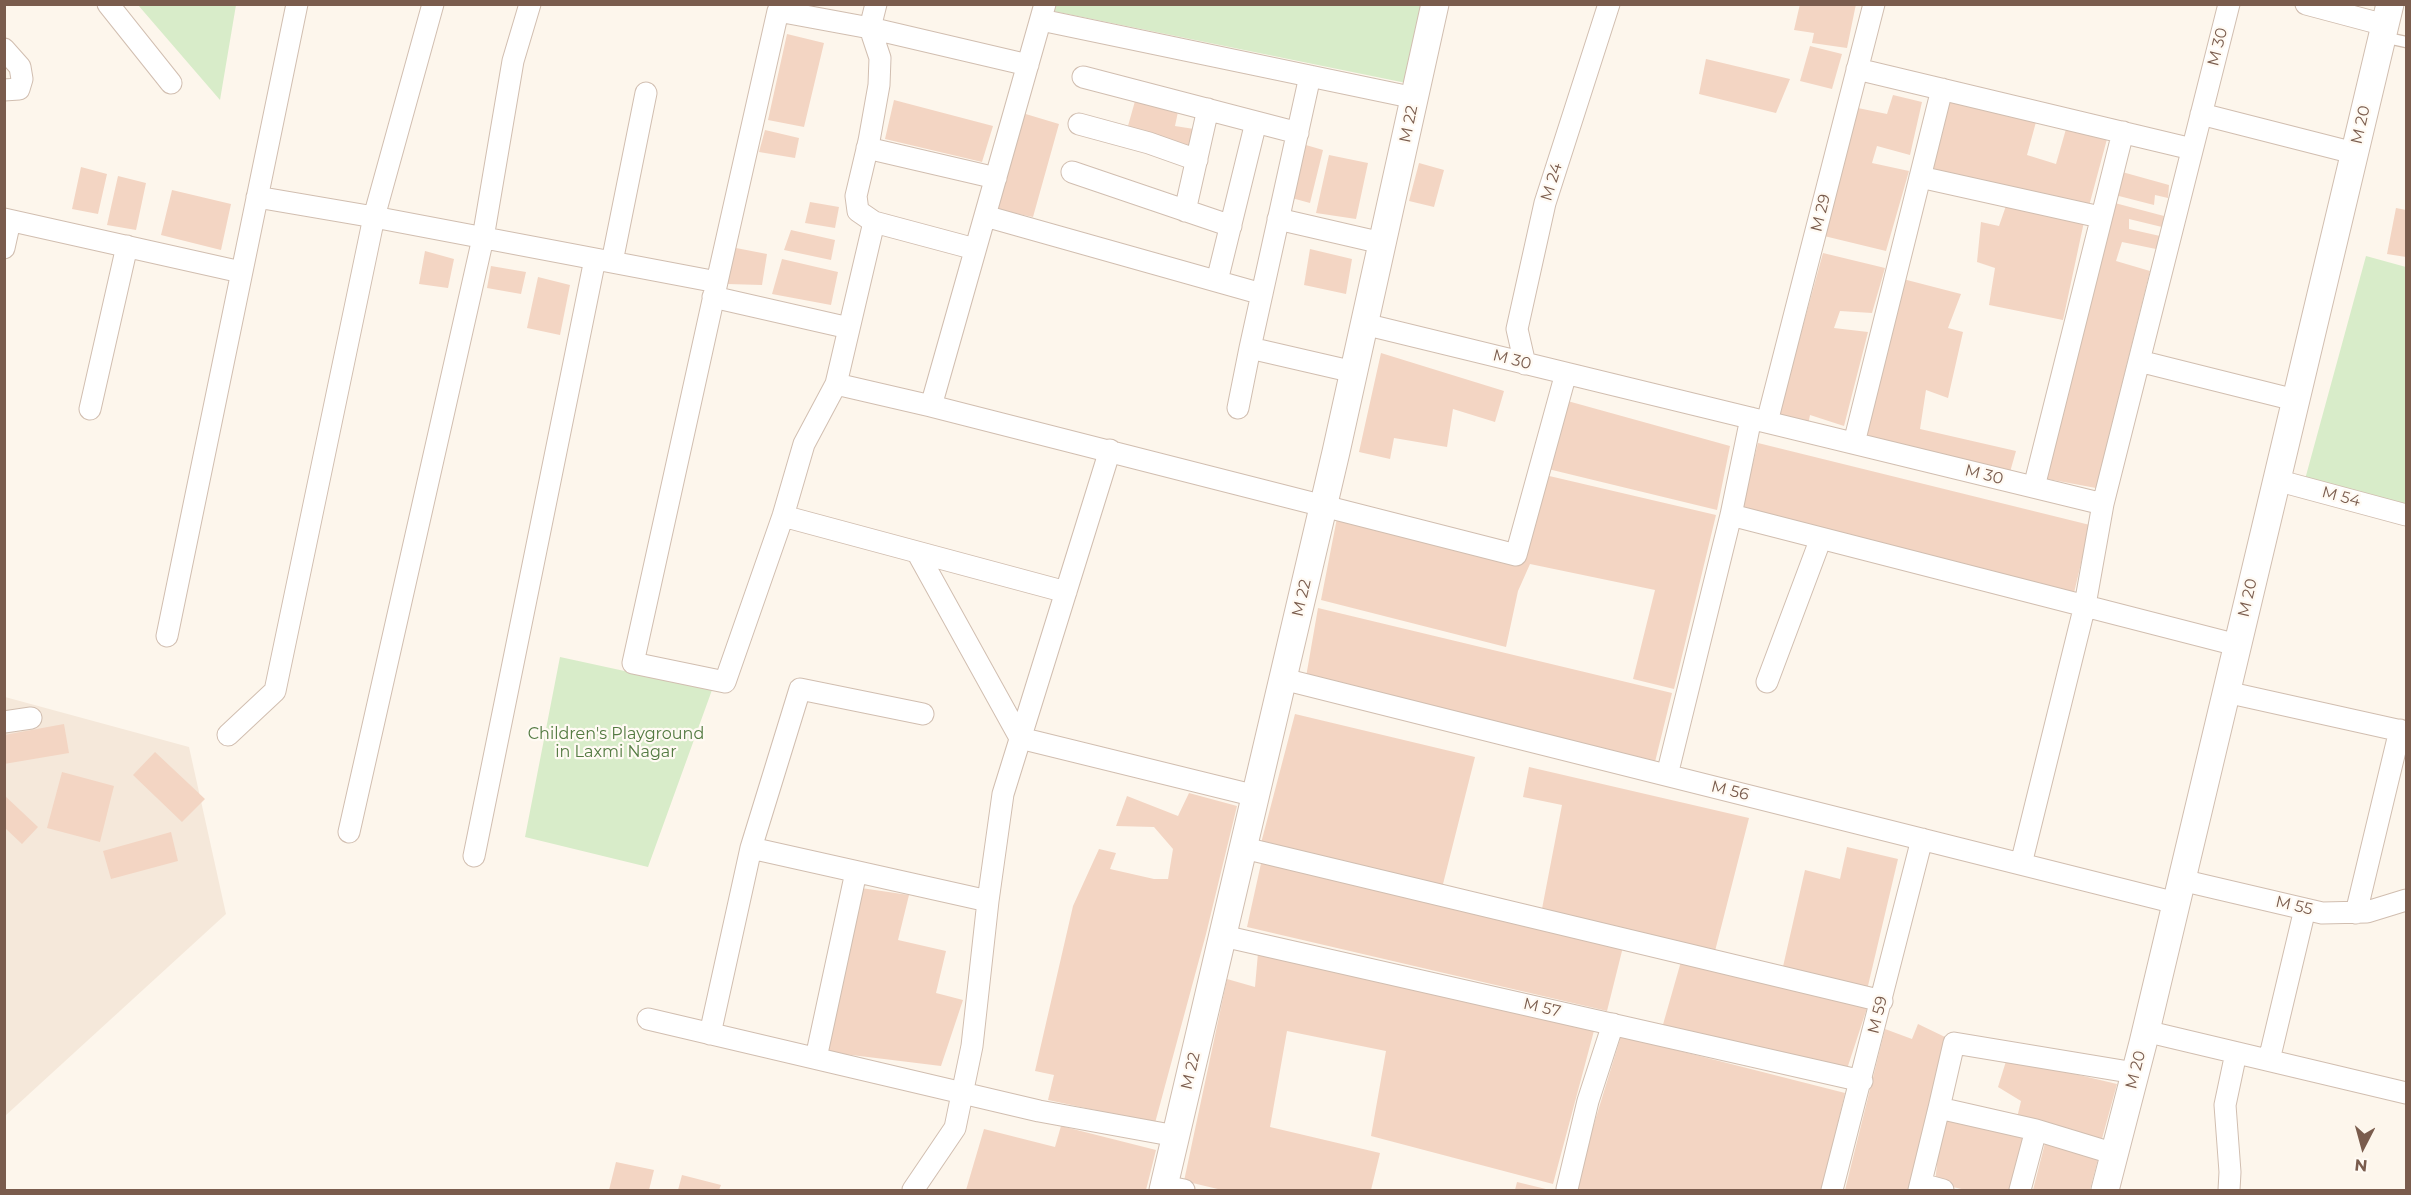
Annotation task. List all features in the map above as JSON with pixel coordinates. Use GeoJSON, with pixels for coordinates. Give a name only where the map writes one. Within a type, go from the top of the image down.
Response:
{"type":"FeatureCollection","features":[{"type":"Feature","properties":{"kind":"street"},"geometry":{"type":"LineString","coordinates":[[108,4],[171,83]]}},
{"type":"Feature","properties":{"kind":"street"},"geometry":{"type":"LineString","coordinates":[[167,636],[297,4]]}},
{"type":"Feature","properties":{"kind":"street"},"geometry":{"type":"LineString","coordinates":[[228,735],[275,691],[374,217],[433,4]]}},
{"type":"Feature","properties":{"kind":"street"},"geometry":{"type":"LineString","coordinates":[[349,832],[483,238],[513,61],[531,4]]}},
{"type":"Feature","properties":{"kind":"street"},"geometry":{"type":"LineString","coordinates":[[876,4],[870,28],[880,58],[879,85],[855,196],[855,206],[858,211],[874,222],[975,249]]}},
{"type":"Feature","properties":{"kind":"street","name":"M 22"},"geometry":{"type":"LineString","coordinates":[[1170,1189],[1176,1136],[1354,372],[1435,4]]}},
{"type":"Feature","properties":{"kind":"street","name":"M 24"},"geometry":{"type":"LineString","coordinates":[[1526,363],[1517,329],[1545,203],[1609,4]]}},
{"type":"Feature","properties":{"kind":"street","name":"M 29"},"geometry":{"type":"LineString","coordinates":[[1667,775],[1731,515],[1874,4]]}},
{"type":"Feature","properties":{"kind":"street","name":"M 30"},"geometry":{"type":"LineString","coordinates":[[1364,324],[2103,504],[2229,4]]}},
{"type":"Feature","properties":{"kind":"street"},"geometry":{"type":"LineString","coordinates":[[2316,6],[2391,27]]}},
{"type":"Feature","properties":{"kind":"street"},"geometry":{"type":"LineString","coordinates":[[874,222],[836,384],[804,444],[783,516],[725,682],[633,663],[778,12],[870,28],[1028,65]]}},
{"type":"Feature","properties":{"kind":"street"},"geometry":{"type":"LineString","coordinates":[[931,406],[1043,12],[1310,76],[1415,98]]}},
{"type":"Feature","properties":{"kind":"street","name":"M 20"},"geometry":{"type":"LineString","coordinates":[[2105,1191],[2354,153],[2391,27]]}},
{"type":"Feature","properties":{"kind":"street"},"geometry":{"type":"LineString","coordinates":[[4,49],[20,67],[22,79],[19,89],[4,90]]}},
{"type":"Feature","properties":{"kind":"street"},"geometry":{"type":"LineString","coordinates":[[1857,69],[2193,149]]}},
{"type":"Feature","properties":{"kind":"street"},"geometry":{"type":"LineString","coordinates":[[1238,408],[1310,76]]}},
{"type":"Feature","properties":{"kind":"street"},"geometry":{"type":"LineString","coordinates":[[1083,77],[1298,132]]}},
{"type":"Feature","properties":{"kind":"street"},"geometry":{"type":"LineString","coordinates":[[1854,443],[1942,89]]}},
{"type":"Feature","properties":{"kind":"street"},"geometry":{"type":"LineString","coordinates":[[474,856],[603,261],[646,93]]}},
{"type":"Feature","properties":{"kind":"street"},"geometry":{"type":"LineString","coordinates":[[1185,211],[1208,109]]}},
{"type":"Feature","properties":{"kind":"street"},"geometry":{"type":"LineString","coordinates":[[2201,114],[2354,153]]}},
{"type":"Feature","properties":{"kind":"street"},"geometry":{"type":"LineString","coordinates":[[1217,281],[1256,122]]}},
{"type":"Feature","properties":{"kind":"street"},"geometry":{"type":"LineString","coordinates":[[1079,124],[1149,143],[1197,160]]}},
{"type":"Feature","properties":{"kind":"street"},"geometry":{"type":"LineString","coordinates":[[2034,487],[2122,132]]}},
{"type":"Feature","properties":{"kind":"street"},"geometry":{"type":"LineString","coordinates":[[867,147],[996,178]]}},
{"type":"Feature","properties":{"kind":"street"},"geometry":{"type":"LineString","coordinates":[[1072,172],[1231,226]]}},
{"type":"Feature","properties":{"kind":"street"},"geometry":{"type":"LineString","coordinates":[[1920,177],[2100,217]]}},
{"type":"Feature","properties":{"kind":"street"},"geometry":{"type":"LineString","coordinates":[[257,197],[603,261],[849,328]]}},
{"type":"Feature","properties":{"kind":"street"},"geometry":{"type":"LineString","coordinates":[[986,216],[1262,294]]}},
{"type":"Feature","properties":{"kind":"street"},"geometry":{"type":"LineString","coordinates":[[1278,219],[1382,243]]}},
{"type":"Feature","properties":{"kind":"street"},"geometry":{"type":"LineString","coordinates":[[4,248],[7,220],[242,272]]}},
{"type":"Feature","properties":{"kind":"street"},"geometry":{"type":"LineString","coordinates":[[90,409],[127,246]]}},
{"type":"Feature","properties":{"kind":"street"},"geometry":{"type":"LineString","coordinates":[[1250,348],[1354,372]]}},
{"type":"Feature","properties":{"kind":"street"},"geometry":{"type":"LineString","coordinates":[[2139,361],[2295,400]]}},
{"type":"Feature","properties":{"kind":"street"},"geometry":{"type":"LineString","coordinates":[[836,384],[1110,450],[1323,507],[1516,555],[1566,373]]}},
{"type":"Feature","properties":{"kind":"street"},"geometry":{"type":"LineString","coordinates":[[913,1191],[956,1128],[972,1046],[988,901],[1003,794],[1110,450]]}},
{"type":"Feature","properties":{"kind":"street","name":"M 54"},"geometry":{"type":"LineString","coordinates":[[2277,480],[2406,515]]}},
{"type":"Feature","properties":{"kind":"street"},"geometry":{"type":"LineString","coordinates":[[2021,864],[2085,605],[2103,504]]}},
{"type":"Feature","properties":{"kind":"street"},"geometry":{"type":"LineString","coordinates":[[1731,515],[2237,645]]}},
{"type":"Feature","properties":{"kind":"street"},"geometry":{"type":"LineString","coordinates":[[783,516],[1066,592]]}},
{"type":"Feature","properties":{"kind":"street"},"geometry":{"type":"LineString","coordinates":[[1767,682],[1821,538]]}},
{"type":"Feature","properties":{"kind":"street"},"geometry":{"type":"LineString","coordinates":[[917,552],[1020,738],[1256,796]]}},
{"type":"Feature","properties":{"kind":"street","name":"M 56"},"geometry":{"type":"LineString","coordinates":[[1283,679],[2021,864],[2178,892]]}},
{"type":"Feature","properties":{"kind":"street"},"geometry":{"type":"LineString","coordinates":[[710,1034],[751,848],[800,689],[923,714]]}},
{"type":"Feature","properties":{"kind":"street"},"geometry":{"type":"LineString","coordinates":[[2226,692],[2403,731],[2356,913]]}},
{"type":"Feature","properties":{"kind":"street"},"geometry":{"type":"LineString","coordinates":[[4,722],[32,718]]}},
{"type":"Feature","properties":{"kind":"street","name":"M 59"},"geometry":{"type":"LineString","coordinates":[[1832,1191],[1862,1081],[1922,839]]}},
{"type":"Feature","properties":{"kind":"street"},"geometry":{"type":"LineString","coordinates":[[751,848],[988,901]]}},
{"type":"Feature","properties":{"kind":"street"},"geometry":{"type":"LineString","coordinates":[[1244,848],[1882,1000]]}},
{"type":"Feature","properties":{"kind":"street"},"geometry":{"type":"LineString","coordinates":[[816,1058],[856,872]]}},
{"type":"Feature","properties":{"kind":"street","name":"M 55"},"geometry":{"type":"LineString","coordinates":[[2178,892],[2322,913],[2356,913],[2406,900]]}},
{"type":"Feature","properties":{"kind":"street"},"geometry":{"type":"LineString","coordinates":[[2269,1060],[2305,909]]}},
{"type":"Feature","properties":{"kind":"street","name":"M 57"},"geometry":{"type":"LineString","coordinates":[[1223,936],[1862,1081]]}},
{"type":"Feature","properties":{"kind":"street"},"geometry":{"type":"LineString","coordinates":[[648,1019],[1039,1111],[1176,1136]]}},
{"type":"Feature","properties":{"kind":"street"},"geometry":{"type":"LineString","coordinates":[[1567,1189],[1588,1101],[1613,1024]]}},
{"type":"Feature","properties":{"kind":"street"},"geometry":{"type":"LineString","coordinates":[[2145,1031],[2406,1093]]}},
{"type":"Feature","properties":{"kind":"street"},"geometry":{"type":"LineString","coordinates":[[1943,1191],[1920,1187],[1954,1043],[2135,1073]]}},
{"type":"Feature","properties":{"kind":"street"},"geometry":{"type":"LineString","coordinates":[[2229,1191],[2230,1172],[2225,1105],[2236,1053]]}},
{"type":"Feature","properties":{"kind":"street"},"geometry":{"type":"LineString","coordinates":[[1939,1108],[2036,1130],[2115,1154]]}},
{"type":"Feature","properties":{"kind":"street"},"geometry":{"type":"LineString","coordinates":[[2020,1191],[2036,1130]]}},
{"type":"Feature","properties":{"kind":"shaded area"},"geometry":{"type":"Polygon","coordinates":[[[5,697],[189,747],[226,914],[5,1116],[5,697]]]}},
{"type":"Feature","properties":{"kind":"green space"},"geometry":{"type":"Polygon","coordinates":[[[1049,4],[1423,5],[1411,84],[1048,10],[1049,4]]]}},
{"type":"Feature","properties":{"kind":"green space"},"geometry":{"type":"Polygon","coordinates":[[[138,5],[236,5],[220,100],[138,5]]]}},
{"type":"Feature","properties":{"kind":"green space"},"geometry":{"type":"Polygon","coordinates":[[[2366,256],[2406,267],[2406,510],[2304,483],[2366,256]]]}},
{"type":"Feature","properties":{"kind":"green space","name":"Children's Playground in Laxmi Nagar"},"geometry":{"type":"Polygon","coordinates":[[[560,657],[712,690],[648,867],[525,837],[560,657]]]}},
{"type":"Feature","properties":{"kind":"building"},"geometry":{"type":"Polygon","coordinates":[[[1800,4],[1856,4],[1847,48],[1812,43],[1814,33],[1794,30],[1800,4]]]}},
{"type":"Feature","properties":{"kind":"building"},"geometry":{"type":"Polygon","coordinates":[[[787,34],[824,43],[804,127],[768,120],[787,34]]]}},
{"type":"Feature","properties":{"kind":"building"},"geometry":{"type":"Polygon","coordinates":[[[1810,46],[1842,54],[1832,89],[1800,81],[1810,46]]]}},
{"type":"Feature","properties":{"kind":"building"},"geometry":{"type":"Polygon","coordinates":[[[1706,59],[1790,79],[1776,113],[1699,94],[1706,59]]]}},
{"type":"Feature","properties":{"kind":"building"},"geometry":{"type":"Polygon","coordinates":[[[1137,94],[1179,107],[1175,126],[1194,129],[1188,151],[1126,133],[1137,94]]]}},
{"type":"Feature","properties":{"kind":"building"},"geometry":{"type":"Polygon","coordinates":[[[1893,95],[1922,102],[1910,155],[1877,146],[1872,163],[1909,171],[1886,251],[1820,235],[1853,107],[1887,114],[1893,95]]]}},
{"type":"Feature","properties":{"kind":"building"},"geometry":{"type":"Polygon","coordinates":[[[1944,99],[2036,122],[2027,155],[2056,164],[2066,129],[2107,139],[2089,206],[1925,174],[1944,99]]]}},
{"type":"Feature","properties":{"kind":"building"},"geometry":{"type":"Polygon","coordinates":[[[894,100],[993,126],[982,162],[885,139],[894,100]]]}},
{"type":"Feature","properties":{"kind":"building"},"geometry":{"type":"Polygon","coordinates":[[[1019,112],[1059,124],[1033,217],[995,209],[1019,112]]]}},
{"type":"Feature","properties":{"kind":"building"},"geometry":{"type":"Polygon","coordinates":[[[765,130],[799,138],[795,158],[759,152],[765,130]]]}},
{"type":"Feature","properties":{"kind":"building"},"geometry":{"type":"Polygon","coordinates":[[[1299,143],[1323,150],[1310,203],[1288,197],[1299,143]]]}},
{"type":"Feature","properties":{"kind":"building"},"geometry":{"type":"Polygon","coordinates":[[[1329,155],[1368,163],[1356,219],[1316,213],[1329,155]]]}},
{"type":"Feature","properties":{"kind":"building"},"geometry":{"type":"Polygon","coordinates":[[[1419,163],[1444,170],[1434,207],[1409,201],[1419,163]]]}},
{"type":"Feature","properties":{"kind":"building"},"geometry":{"type":"Polygon","coordinates":[[[81,167],[107,174],[98,214],[72,209],[81,167]]]}},
{"type":"Feature","properties":{"kind":"building"},"geometry":{"type":"Polygon","coordinates":[[[2115,170],[2169,185],[2168,198],[2155,195],[2154,205],[2115,195],[2111,202],[2164,216],[2162,227],[2129,219],[2129,229],[2160,236],[2156,249],[2122,242],[2116,261],[2150,271],[2096,488],[2042,478],[2115,170]]]}},
{"type":"Feature","properties":{"kind":"building"},"geometry":{"type":"Polygon","coordinates":[[[118,176],[146,183],[136,230],[107,225],[118,176]]]}},
{"type":"Feature","properties":{"kind":"building"},"geometry":{"type":"Polygon","coordinates":[[[172,190],[231,204],[221,250],[161,235],[172,190]]]}},
{"type":"Feature","properties":{"kind":"building"},"geometry":{"type":"Polygon","coordinates":[[[2008,200],[2085,217],[2063,320],[1989,305],[1995,268],[1977,262],[1981,222],[1999,226],[2008,200]]]}},
{"type":"Feature","properties":{"kind":"building"},"geometry":{"type":"Polygon","coordinates":[[[810,202],[839,207],[835,228],[805,223],[810,202]]]}},
{"type":"Feature","properties":{"kind":"building"},"geometry":{"type":"Polygon","coordinates":[[[2396,208],[2406,210],[2406,257],[2387,254],[2396,208]]]}},
{"type":"Feature","properties":{"kind":"building"},"geometry":{"type":"Polygon","coordinates":[[[791,230],[835,240],[831,260],[784,250],[791,230]]]}},
{"type":"Feature","properties":{"kind":"building"},"geometry":{"type":"Polygon","coordinates":[[[736,248],[767,254],[762,285],[727,284],[736,248]]]}},
{"type":"Feature","properties":{"kind":"building"},"geometry":{"type":"Polygon","coordinates":[[[1310,249],[1352,259],[1346,294],[1304,285],[1310,249]]]}},
{"type":"Feature","properties":{"kind":"building"},"geometry":{"type":"Polygon","coordinates":[[[425,251],[454,259],[448,288],[419,284],[425,251]]]}},
{"type":"Feature","properties":{"kind":"building"},"geometry":{"type":"Polygon","coordinates":[[[1823,253],[1885,268],[1872,313],[1840,311],[1834,328],[1868,332],[1844,426],[1810,415],[1808,425],[1778,417],[1823,253]]]}},
{"type":"Feature","properties":{"kind":"building"},"geometry":{"type":"Polygon","coordinates":[[[782,259],[838,272],[831,305],[772,294],[782,259]]]}},
{"type":"Feature","properties":{"kind":"building"},"geometry":{"type":"Polygon","coordinates":[[[491,266],[526,272],[521,294],[487,288],[491,266]]]}},
{"type":"Feature","properties":{"kind":"building"},"geometry":{"type":"Polygon","coordinates":[[[538,277],[570,285],[560,335],[527,328],[538,277]]]}},
{"type":"Feature","properties":{"kind":"building"},"geometry":{"type":"Polygon","coordinates":[[[1903,279],[1961,294],[1948,328],[1963,332],[1948,398],[1926,390],[1920,429],[2016,451],[2010,472],[1860,440],[1903,279]]]}},
{"type":"Feature","properties":{"kind":"building"},"geometry":{"type":"Polygon","coordinates":[[[1381,353],[1504,391],[1495,422],[1453,409],[1447,447],[1394,438],[1390,459],[1359,452],[1381,353]]]}},
{"type":"Feature","properties":{"kind":"building"},"geometry":{"type":"Polygon","coordinates":[[[1564,400],[1730,446],[1717,510],[1544,468],[1564,400]]]}},
{"type":"Feature","properties":{"kind":"building"},"geometry":{"type":"Polygon","coordinates":[[[1758,443],[2090,525],[2074,593],[1741,511],[1758,443]]]}},
{"type":"Feature","properties":{"kind":"building"},"geometry":{"type":"Polygon","coordinates":[[[1545,475],[1716,515],[1674,689],[1633,679],[1655,590],[1530,564],[1518,591],[1506,647],[1321,600],[1337,518],[1521,565],[1545,475]]]}},
{"type":"Feature","properties":{"kind":"building"},"geometry":{"type":"Polygon","coordinates":[[[1318,608],[1672,693],[1655,762],[1306,677],[1318,608]]]}},
{"type":"Feature","properties":{"kind":"building"},"geometry":{"type":"Polygon","coordinates":[[[1295,714],[1475,757],[1442,888],[1260,847],[1295,714]]]}},
{"type":"Feature","properties":{"kind":"building"},"geometry":{"type":"Polygon","coordinates":[[[64,724],[69,753],[4,764],[4,735],[64,724]]]}},
{"type":"Feature","properties":{"kind":"building"},"geometry":{"type":"Polygon","coordinates":[[[155,752],[205,799],[182,822],[133,775],[155,752]]]}},
{"type":"Feature","properties":{"kind":"building"},"geometry":{"type":"Polygon","coordinates":[[[1529,767],[1749,818],[1714,955],[1541,914],[1562,805],[1523,797],[1529,767]]]}},
{"type":"Feature","properties":{"kind":"building"},"geometry":{"type":"Polygon","coordinates":[[[62,772],[114,786],[100,842],[47,828],[62,772]]]}},
{"type":"Feature","properties":{"kind":"building"},"geometry":{"type":"Polygon","coordinates":[[[1189,793],[1237,806],[1206,934],[1155,1123],[1048,1100],[1054,1075],[1035,1071],[1073,906],[1099,849],[1116,853],[1110,869],[1154,879],[1168,879],[1173,849],[1154,827],[1116,826],[1127,796],[1178,816],[1189,793]]]}},
{"type":"Feature","properties":{"kind":"building"},"geometry":{"type":"Polygon","coordinates":[[[4,795],[38,827],[22,844],[4,827],[4,795]]]}},
{"type":"Feature","properties":{"kind":"building"},"geometry":{"type":"Polygon","coordinates":[[[171,832],[178,861],[111,879],[103,851],[171,832]]]}},
{"type":"Feature","properties":{"kind":"building"},"geometry":{"type":"Polygon","coordinates":[[[1847,847],[1898,859],[1867,990],[1782,971],[1805,870],[1840,879],[1847,847]]]}},
{"type":"Feature","properties":{"kind":"building"},"geometry":{"type":"Polygon","coordinates":[[[1262,859],[1623,947],[1607,1011],[1247,927],[1262,859]]]}},
{"type":"Feature","properties":{"kind":"building"},"geometry":{"type":"Polygon","coordinates":[[[861,888],[909,895],[898,940],[946,951],[936,993],[963,1000],[941,1066],[827,1052],[861,888]]]}},
{"type":"Feature","properties":{"kind":"building"},"geometry":{"type":"Polygon","coordinates":[[[1258,953],[1595,1027],[1553,1184],[1371,1136],[1386,1051],[1287,1031],[1270,1127],[1380,1153],[1371,1190],[1222,1190],[1184,1181],[1227,979],[1255,987],[1258,953]]]}},
{"type":"Feature","properties":{"kind":"building"},"geometry":{"type":"Polygon","coordinates":[[[1682,958],[1869,1002],[1847,1069],[1662,1028],[1682,958]]]}},
{"type":"Feature","properties":{"kind":"building"},"geometry":{"type":"Polygon","coordinates":[[[1918,1024],[1945,1037],[1909,1190],[1845,1190],[1885,1029],[1912,1039],[1918,1024]]]}},
{"type":"Feature","properties":{"kind":"building"},"geometry":{"type":"Polygon","coordinates":[[[1621,1036],[1845,1093],[1822,1190],[1574,1189],[1621,1036]]]}},
{"type":"Feature","properties":{"kind":"building"},"geometry":{"type":"Polygon","coordinates":[[[2007,1058],[2117,1084],[2100,1146],[2016,1122],[2021,1101],[1998,1087],[2007,1058]]]}},
{"type":"Feature","properties":{"kind":"building"},"geometry":{"type":"Polygon","coordinates":[[[1942,1117],[2028,1134],[2011,1190],[1966,1190],[1935,1183],[1942,1117]]]}},
{"type":"Feature","properties":{"kind":"building"},"geometry":{"type":"Polygon","coordinates":[[[1061,1126],[1156,1150],[1146,1190],[966,1190],[984,1129],[1055,1147],[1061,1126]]]}},
{"type":"Feature","properties":{"kind":"building"},"geometry":{"type":"Polygon","coordinates":[[[2045,1143],[2098,1159],[2090,1190],[2033,1190],[2045,1143]]]}},
{"type":"Feature","properties":{"kind":"building"},"geometry":{"type":"Polygon","coordinates":[[[616,1162],[654,1170],[649,1190],[609,1190],[616,1162]]]}},
{"type":"Feature","properties":{"kind":"building"},"geometry":{"type":"Polygon","coordinates":[[[682,1175],[721,1185],[719,1190],[678,1190],[682,1175]]]}},
{"type":"Feature","properties":{"kind":"building"},"geometry":{"type":"Polygon","coordinates":[[[1517,1182],[1550,1190],[1515,1190],[1517,1182]]]}}]}
